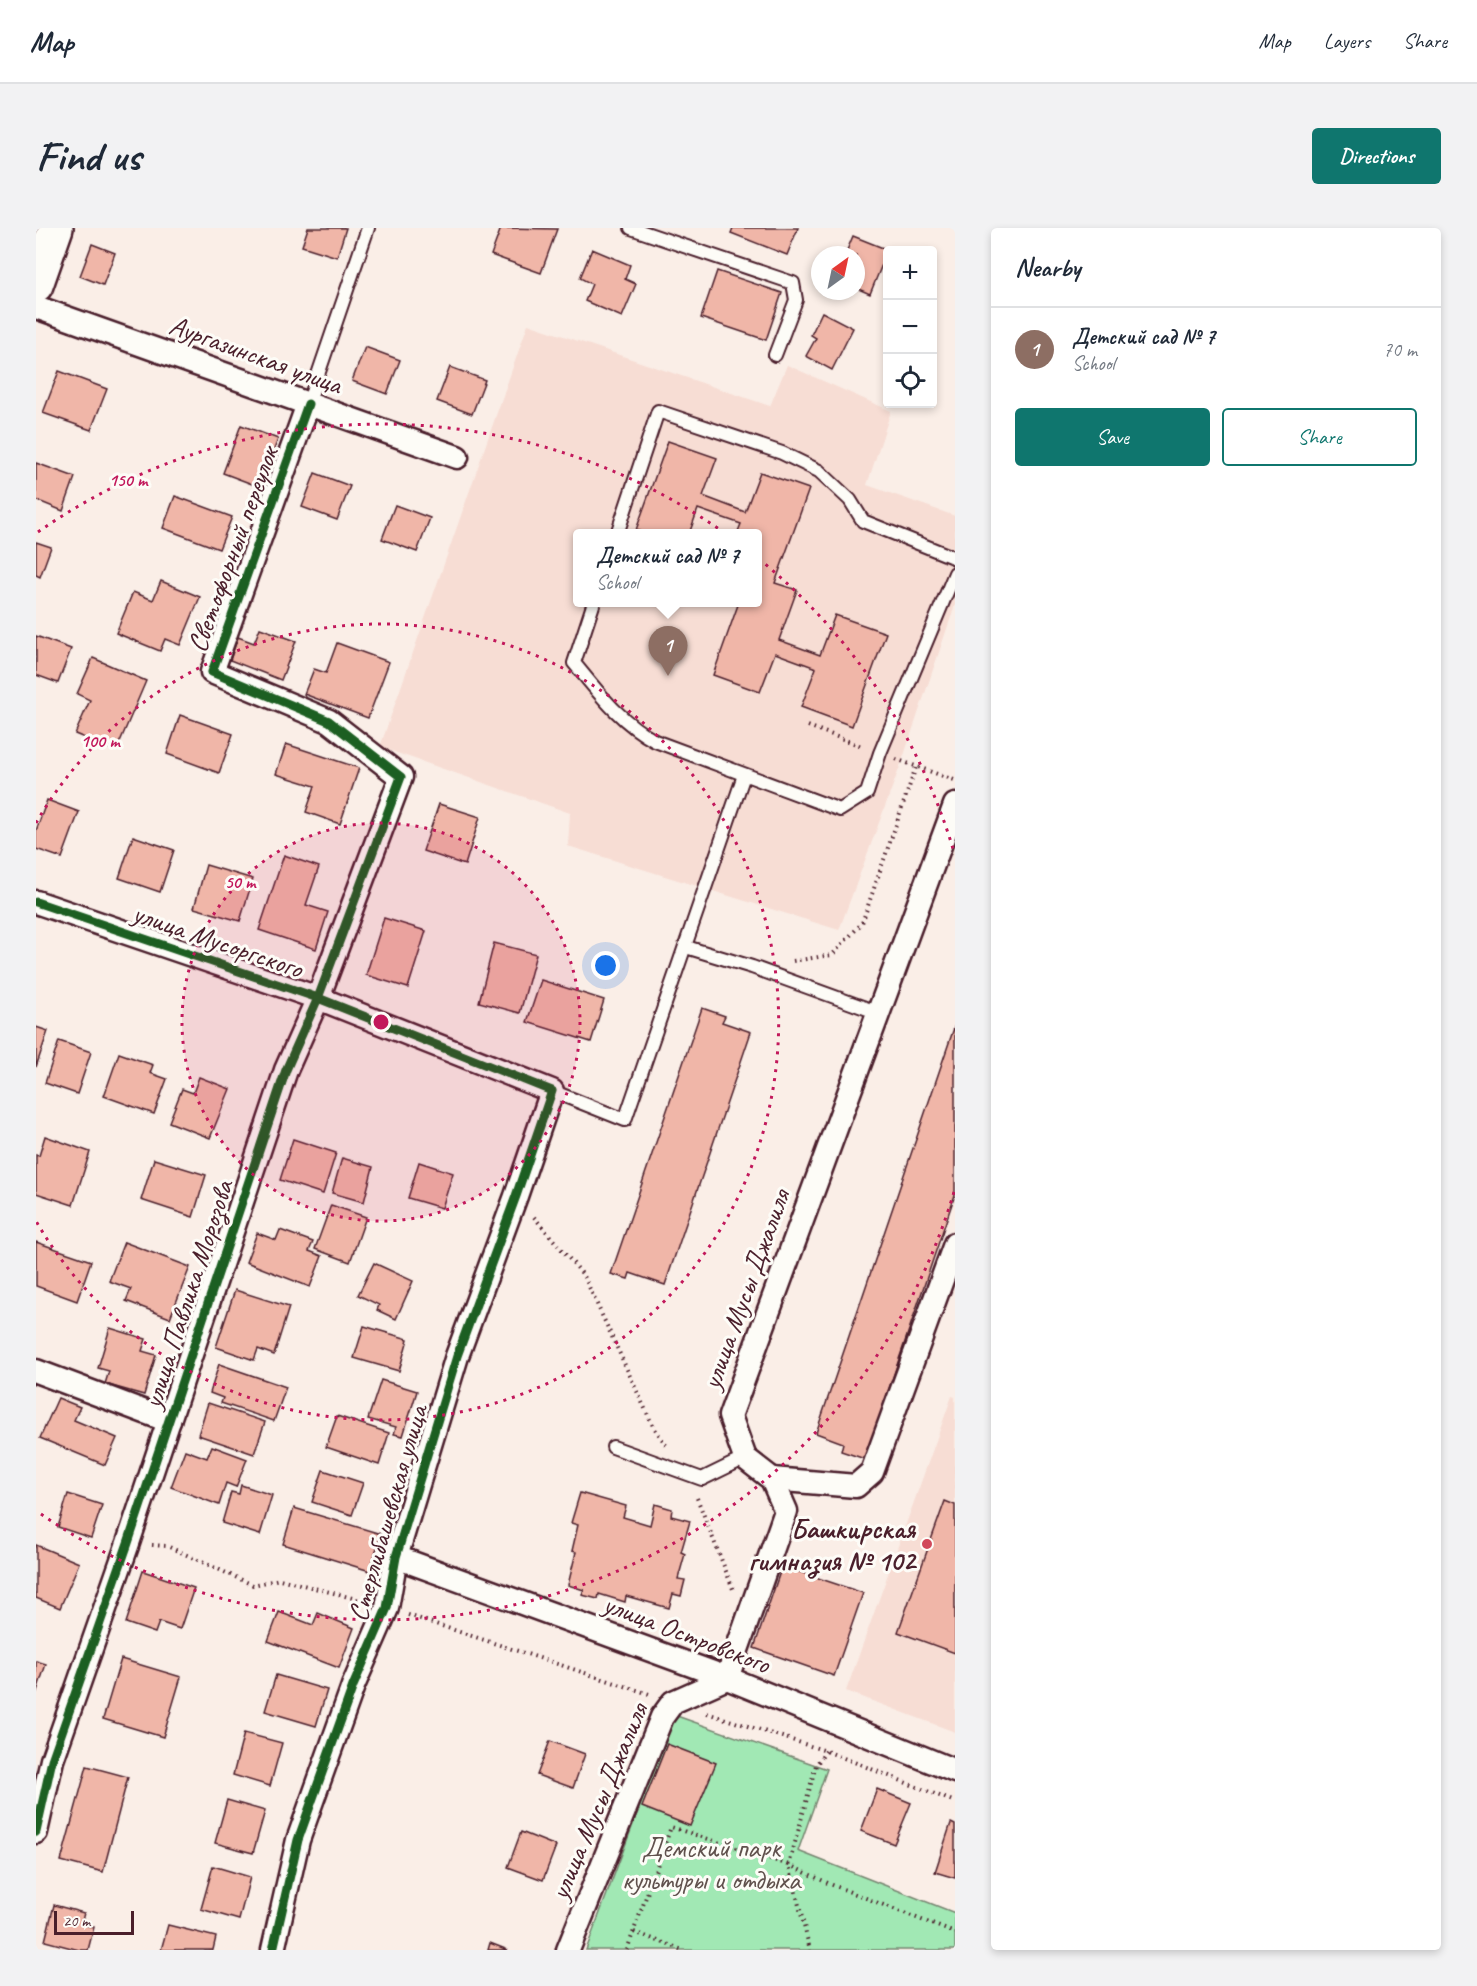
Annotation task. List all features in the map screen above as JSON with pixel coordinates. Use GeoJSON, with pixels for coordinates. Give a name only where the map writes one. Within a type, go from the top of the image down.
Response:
{"type":"FeatureCollection","features":[{"type":"Feature","properties":{"kind":"main road"},"geometry":{"type":"LineString","coordinates":[[36,285],[56,228]]}},
{"type":"Feature","properties":{"kind":"street","name":"Аургазинская улица"},"geometry":{"type":"LineString","coordinates":[[36,307],[457,457]]}},
{"type":"Feature","properties":{"kind":"street","name":"Светофорный переулок"},"geometry":{"type":"LineString","coordinates":[[308,404],[212,672],[329,721],[401,777]]}},
{"type":"Feature","properties":{"kind":"street","name":"улица Павлика Морозова"},"geometry":{"type":"LineString","coordinates":[[36,1832],[44,1757],[128,1542],[286,1070],[318,998],[401,777]]}},
{"type":"Feature","properties":{"kind":"street","name":"улица Мусы Джалиля"},"geometry":{"type":"LineString","coordinates":[[745,1458],[730,1416],[955,805]]}},
{"type":"Feature","properties":{"kind":"street","name":"улица Мусоргского"},"geometry":{"type":"LineString","coordinates":[[36,902],[318,998],[552,1092]]}},
{"type":"Feature","properties":{"kind":"street","name":"Стерлибашевская улица"},"geometry":{"type":"LineString","coordinates":[[273,1950],[298,1839],[353,1686],[387,1608],[396,1557],[457,1356],[552,1092]]}},
{"type":"Feature","properties":{"kind":"street"},"geometry":{"type":"LineString","coordinates":[[772,1479],[856,1486],[872,1472],[955,1244]]}},
{"type":"Feature","properties":{"kind":"street"},"geometry":{"type":"LineString","coordinates":[[36,1371],[169,1421]]}},
{"type":"Feature","properties":{"kind":"street"},"geometry":{"type":"LineString","coordinates":[[727,1678],[786,1512],[772,1479],[745,1458]]}},
{"type":"Feature","properties":{"kind":"street","name":"улица Островского"},"geometry":{"type":"LineString","coordinates":[[396,1557],[727,1678],[955,1771]]}},
{"type":"Feature","properties":{"kind":"street","name":"улица Мусы Джалиля"},"geometry":{"type":"LineString","coordinates":[[568,1950],[662,1716],[673,1702],[727,1678]]}},
{"type":"Feature","properties":{"kind":"lane"},"geometry":{"type":"LineString","coordinates":[[308,404],[368,228]]}},
{"type":"Feature","properties":{"kind":"lane"},"geometry":{"type":"LineString","coordinates":[[630,228],[793,283],[796,300],[775,355]]}},
{"type":"Feature","properties":{"kind":"lane"},"geometry":{"type":"LineString","coordinates":[[619,529],[658,411],[782,453],[819,471],[850,500],[863,521],[955,558]]}},
{"type":"Feature","properties":{"kind":"lane"},"geometry":{"type":"LineString","coordinates":[[593,607],[574,663],[610,706],[635,730],[655,741],[840,810],[867,793],[880,753],[955,573]]}},
{"type":"Feature","properties":{"kind":"lane"},"geometry":{"type":"LineString","coordinates":[[552,1092],[625,1120],[744,775]]}},
{"type":"Feature","properties":{"kind":"lane"},"geometry":{"type":"LineString","coordinates":[[686,947],[752,967],[879,1012]]}},
{"type":"Feature","properties":{"kind":"lane"},"geometry":{"type":"LineString","coordinates":[[613,1447],[702,1479],[745,1458]]}},
{"type":"Feature","properties":{"kind":"path"},"geometry":{"type":"LineString","coordinates":[[752,967],[832,956],[862,923],[915,767],[955,780]]}},
{"type":"Feature","properties":{"kind":"path"},"geometry":{"type":"LineString","coordinates":[[516,1196],[584,1276],[653,1426],[692,1485],[746,1623]]}},
{"type":"Feature","properties":{"kind":"path"},"geometry":{"type":"LineString","coordinates":[[128,1542],[167,1546],[253,1585],[280,1579],[387,1608]]}},
{"type":"Feature","properties":{"kind":"path"},"geometry":{"type":"LineString","coordinates":[[810,1950],[789,1865],[816,1765],[826,1751]]}},
{"type":"Feature","properties":{"kind":"path"},"geometry":{"type":"LineString","coordinates":[[627,1950],[671,1827],[789,1865],[830,1884],[955,1933]]}},
{"type":"Feature","properties":{"kind":"path"},"geometry":{"type":"LineString","coordinates":[[634,1932],[683,1950]]}},
{"type":"Feature","properties":{"kind":"shaded area"},"geometry":{"type":"Polygon","coordinates":[[[528,324],[770,406],[787,365],[891,411],[867,485],[955,516],[955,605],[902,761],[839,930],[568,846],[570,813],[380,747],[528,324]]]}},
{"type":"Feature","properties":{"kind":"shaded area","name":"Башкирская гимназия № 102"},"geometry":{"type":"Polygon","coordinates":[[[952,1396],[955,1397],[955,1732],[846,1691],[952,1396]]]}},
{"type":"Feature","properties":{"kind":"green space","name":"Демский парк культуры и отдыха"},"geometry":{"type":"Polygon","coordinates":[[[674,1715],[827,1769],[798,1851],[955,1913],[955,1950],[586,1950],[674,1715]]]}},
{"type":"Feature","properties":{"kind":"building"},"geometry":{"type":"Polygon","coordinates":[[[308,228],[346,228],[337,257],[302,246],[308,228]]]}},
{"type":"Feature","properties":{"kind":"building"},"geometry":{"type":"Polygon","coordinates":[[[501,228],[557,229],[541,273],[491,255],[501,228]]]}},
{"type":"Feature","properties":{"kind":"building"},"geometry":{"type":"Polygon","coordinates":[[[733,228],[798,228],[787,255],[731,233],[733,228]]]}},
{"type":"Feature","properties":{"kind":"building"},"geometry":{"type":"Polygon","coordinates":[[[853,236],[883,248],[883,262],[870,294],[865,292],[865,246],[849,246],[853,236]]]}},
{"type":"Feature","properties":{"kind":"building"},"geometry":{"type":"Polygon","coordinates":[[[92,244],[115,253],[103,285],[80,276],[92,244]]]}},
{"type":"Feature","properties":{"kind":"building"},"geometry":{"type":"Polygon","coordinates":[[[592,249],[630,265],[625,279],[636,284],[622,317],[585,301],[592,284],[580,278],[592,249]]]}},
{"type":"Feature","properties":{"kind":"building"},"geometry":{"type":"Polygon","coordinates":[[[717,271],[782,293],[766,340],[701,318],[717,271]]]}},
{"type":"Feature","properties":{"kind":"building"},"geometry":{"type":"Polygon","coordinates":[[[822,312],[853,328],[832,370],[806,356],[816,338],[811,335],[822,312]]]}},
{"type":"Feature","properties":{"kind":"building"},"geometry":{"type":"Polygon","coordinates":[[[365,347],[400,360],[387,394],[352,381],[365,347]]]}},
{"type":"Feature","properties":{"kind":"building"},"geometry":{"type":"Polygon","coordinates":[[[450,367],[485,380],[472,414],[437,401],[450,367]]]}},
{"type":"Feature","properties":{"kind":"building"},"geometry":{"type":"Polygon","coordinates":[[[59,371],[107,389],[91,430],[43,413],[59,371]]]}},
{"type":"Feature","properties":{"kind":"building"},"geometry":{"type":"Polygon","coordinates":[[[241,425],[278,439],[260,487],[223,473],[241,425]]]}},
{"type":"Feature","properties":{"kind":"building"},"geometry":{"type":"Polygon","coordinates":[[[668,441],[717,458],[703,496],[745,512],[760,472],[809,489],[775,583],[797,590],[779,640],[820,655],[835,615],[886,633],[852,726],[801,707],[816,668],[775,653],[760,692],[713,675],[737,607],[762,607],[762,529],[739,529],[741,524],[698,509],[691,529],[636,529],[668,441]]]}},
{"type":"Feature","properties":{"kind":"building"},"geometry":{"type":"Polygon","coordinates":[[[36,463],[75,477],[63,511],[36,500],[36,463]]]}},
{"type":"Feature","properties":{"kind":"building"},"geometry":{"type":"Polygon","coordinates":[[[315,473],[350,486],[337,520],[302,507],[315,473]]]}},
{"type":"Feature","properties":{"kind":"building"},"geometry":{"type":"Polygon","coordinates":[[[175,496],[232,517],[219,549],[163,528],[175,496]]]}},
{"type":"Feature","properties":{"kind":"building"},"geometry":{"type":"Polygon","coordinates":[[[395,505],[430,518],[417,552],[382,539],[395,505]]]}},
{"type":"Feature","properties":{"kind":"building"},"geometry":{"type":"Polygon","coordinates":[[[36,542],[51,547],[40,577],[36,575],[36,542]]]}},
{"type":"Feature","properties":{"kind":"building"},"geometry":{"type":"Polygon","coordinates":[[[161,581],[200,597],[180,645],[165,639],[160,651],[116,633],[133,592],[153,600],[161,581]]]}},
{"type":"Feature","properties":{"kind":"building"},"geometry":{"type":"Polygon","coordinates":[[[260,628],[296,641],[281,680],[230,660],[238,637],[254,643],[260,628]]]}},
{"type":"Feature","properties":{"kind":"building"},"geometry":{"type":"Polygon","coordinates":[[[36,636],[71,649],[58,683],[36,675],[36,636]]]}},
{"type":"Feature","properties":{"kind":"building"},"geometry":{"type":"Polygon","coordinates":[[[337,643],[389,662],[368,718],[304,694],[314,669],[326,673],[337,643]]]}},
{"type":"Feature","properties":{"kind":"building"},"geometry":{"type":"Polygon","coordinates":[[[93,658],[146,681],[116,751],[75,734],[90,700],[77,694],[93,658]]]}},
{"type":"Feature","properties":{"kind":"building"},"geometry":{"type":"Polygon","coordinates":[[[180,715],[233,734],[219,773],[167,754],[180,715]]]}},
{"type":"Feature","properties":{"kind":"building"},"geometry":{"type":"Polygon","coordinates":[[[286,744],[359,768],[340,824],[306,812],[315,786],[276,774],[286,744]]]}},
{"type":"Feature","properties":{"kind":"building"},"geometry":{"type":"Polygon","coordinates":[[[47,800],[79,812],[62,858],[36,849],[36,831],[47,800]]]}},
{"type":"Feature","properties":{"kind":"building"},"geometry":{"type":"Polygon","coordinates":[[[439,804],[480,817],[465,865],[423,851],[439,804]]]}},
{"type":"Feature","properties":{"kind":"building"},"geometry":{"type":"Polygon","coordinates":[[[133,836],[174,850],[160,892],[119,878],[133,836]]]}},
{"type":"Feature","properties":{"kind":"building"},"geometry":{"type":"Polygon","coordinates":[[[284,855],[319,867],[306,905],[328,912],[316,949],[259,930],[284,855]]]}},
{"type":"Feature","properties":{"kind":"building"},"geometry":{"type":"Polygon","coordinates":[[[206,865],[253,879],[240,921],[194,908],[206,865]]]}},
{"type":"Feature","properties":{"kind":"building"},"geometry":{"type":"Polygon","coordinates":[[[384,918],[426,931],[408,988],[366,975],[384,918]]]}},
{"type":"Feature","properties":{"kind":"building"},"geometry":{"type":"Polygon","coordinates":[[[494,943],[536,954],[520,1013],[479,1002],[494,943]]]}},
{"type":"Feature","properties":{"kind":"building"},"geometry":{"type":"Polygon","coordinates":[[[541,980],[604,1000],[591,1042],[527,1022],[541,980]]]}},
{"type":"Feature","properties":{"kind":"building"},"geometry":{"type":"Polygon","coordinates":[[[702,1008],[725,1016],[722,1022],[751,1032],[665,1285],[630,1273],[628,1279],[611,1274],[702,1008]]]}},
{"type":"Feature","properties":{"kind":"building"},"geometry":{"type":"Polygon","coordinates":[[[955,1025],[955,1195],[865,1459],[841,1451],[843,1443],[816,1433],[955,1025]]]}},
{"type":"Feature","properties":{"kind":"building"},"geometry":{"type":"Polygon","coordinates":[[[36,1027],[48,1031],[36,1067],[36,1027]]]}},
{"type":"Feature","properties":{"kind":"building"},"geometry":{"type":"Polygon","coordinates":[[[59,1041],[91,1052],[77,1094],[45,1083],[59,1041]]]}},
{"type":"Feature","properties":{"kind":"building"},"geometry":{"type":"Polygon","coordinates":[[[119,1053],[153,1065],[150,1073],[167,1079],[154,1114],[104,1096],[119,1053]]]}},
{"type":"Feature","properties":{"kind":"building"},"geometry":{"type":"Polygon","coordinates":[[[199,1077],[230,1089],[210,1138],[169,1122],[182,1089],[193,1093],[199,1077]]]}},
{"type":"Feature","properties":{"kind":"building"},"geometry":{"type":"Polygon","coordinates":[[[45,1136],[90,1152],[73,1205],[36,1193],[36,1155],[39,1156],[45,1136]]]}},
{"type":"Feature","properties":{"kind":"building"},"geometry":{"type":"Polygon","coordinates":[[[293,1139],[336,1153],[323,1194],[280,1180],[293,1139]]]}},
{"type":"Feature","properties":{"kind":"building"},"geometry":{"type":"Polygon","coordinates":[[[342,1158],[373,1167],[364,1202],[332,1193],[342,1158]]]}},
{"type":"Feature","properties":{"kind":"building"},"geometry":{"type":"Polygon","coordinates":[[[154,1159],[206,1175],[193,1217],[141,1200],[154,1159]]]}},
{"type":"Feature","properties":{"kind":"building"},"geometry":{"type":"Polygon","coordinates":[[[419,1162],[453,1173],[442,1208],[408,1198],[419,1162]]]}},
{"type":"Feature","properties":{"kind":"building"},"geometry":{"type":"Polygon","coordinates":[[[331,1205],[366,1217],[350,1262],[315,1249],[331,1205]]]}},
{"type":"Feature","properties":{"kind":"building"},"geometry":{"type":"Polygon","coordinates":[[[280,1230],[313,1242],[309,1251],[322,1256],[310,1287],[246,1262],[257,1233],[276,1240],[280,1230]]]}},
{"type":"Feature","properties":{"kind":"building"},"geometry":{"type":"Polygon","coordinates":[[[36,1242],[91,1261],[77,1301],[36,1286],[36,1242]]]}},
{"type":"Feature","properties":{"kind":"building"},"geometry":{"type":"Polygon","coordinates":[[[124,1242],[190,1267],[170,1318],[126,1301],[131,1289],[109,1281],[124,1242]]]}},
{"type":"Feature","properties":{"kind":"building"},"geometry":{"type":"Polygon","coordinates":[[[374,1263],[413,1281],[396,1319],[377,1310],[379,1305],[358,1295],[374,1263]]]}},
{"type":"Feature","properties":{"kind":"building"},"geometry":{"type":"Polygon","coordinates":[[[235,1290],[289,1307],[274,1355],[258,1349],[254,1360],[216,1347],[235,1290]]]}},
{"type":"Feature","properties":{"kind":"building"},"geometry":{"type":"Polygon","coordinates":[[[364,1326],[408,1339],[399,1371],[354,1358],[364,1326]]]}},
{"type":"Feature","properties":{"kind":"building"},"geometry":{"type":"Polygon","coordinates":[[[110,1328],[146,1339],[142,1351],[156,1355],[144,1395],[105,1384],[109,1371],[98,1368],[110,1328]]]}},
{"type":"Feature","properties":{"kind":"building"},"geometry":{"type":"Polygon","coordinates":[[[219,1364],[286,1387],[274,1421],[221,1403],[223,1398],[210,1393],[219,1364]]]}},
{"type":"Feature","properties":{"kind":"building"},"geometry":{"type":"Polygon","coordinates":[[[381,1380],[417,1391],[403,1436],[394,1434],[396,1427],[368,1419],[381,1380]]]}},
{"type":"Feature","properties":{"kind":"building"},"geometry":{"type":"Polygon","coordinates":[[[58,1398],[80,1407],[74,1420],[117,1438],[105,1465],[40,1438],[58,1398]]]}},
{"type":"Feature","properties":{"kind":"building"},"geometry":{"type":"Polygon","coordinates":[[[208,1403],[265,1422],[254,1454],[198,1435],[208,1403]]]}},
{"type":"Feature","properties":{"kind":"building"},"geometry":{"type":"Polygon","coordinates":[[[337,1416],[389,1433],[379,1465],[326,1447],[337,1416]]]}},
{"type":"Feature","properties":{"kind":"building"},"geometry":{"type":"Polygon","coordinates":[[[212,1446],[247,1459],[236,1487],[226,1483],[219,1505],[171,1487],[185,1450],[207,1458],[212,1446]]]}},
{"type":"Feature","properties":{"kind":"building"},"geometry":{"type":"Polygon","coordinates":[[[323,1470],[363,1483],[352,1515],[312,1502],[323,1470]]]}},
{"type":"Feature","properties":{"kind":"building"},"geometry":{"type":"Polygon","coordinates":[[[241,1485],[272,1495],[260,1535],[222,1523],[231,1492],[239,1494],[241,1485]]]}},
{"type":"Feature","properties":{"kind":"building"},"geometry":{"type":"Polygon","coordinates":[[[580,1493],[626,1506],[623,1517],[650,1525],[655,1504],[672,1509],[671,1516],[690,1521],[681,1552],[685,1554],[678,1579],[685,1580],[681,1596],[673,1594],[669,1608],[626,1596],[625,1602],[599,1594],[598,1599],[582,1595],[584,1590],[568,1585],[576,1552],[572,1551],[578,1525],[571,1523],[580,1493]]]}},
{"type":"Feature","properties":{"kind":"building"},"geometry":{"type":"Polygon","coordinates":[[[68,1494],[102,1505],[91,1538],[58,1527],[68,1494]]]}},
{"type":"Feature","properties":{"kind":"building"},"geometry":{"type":"Polygon","coordinates":[[[945,1501],[955,1505],[955,1653],[898,1632],[945,1501]]]}},
{"type":"Feature","properties":{"kind":"building"},"geometry":{"type":"Polygon","coordinates":[[[294,1508],[381,1534],[370,1571],[283,1544],[294,1508]]]}},
{"type":"Feature","properties":{"kind":"building"},"geometry":{"type":"Polygon","coordinates":[[[36,1545],[79,1563],[60,1608],[36,1598],[36,1545]]]}},
{"type":"Feature","properties":{"kind":"building"},"geometry":{"type":"Polygon","coordinates":[[[782,1566],[863,1593],[834,1676],[754,1648],[782,1566]]]}},
{"type":"Feature","properties":{"kind":"building"},"geometry":{"type":"Polygon","coordinates":[[[143,1571],[194,1588],[180,1629],[159,1622],[155,1633],[126,1623],[143,1571]]]}},
{"type":"Feature","properties":{"kind":"building"},"geometry":{"type":"Polygon","coordinates":[[[279,1612],[313,1625],[318,1613],[354,1628],[339,1668],[268,1641],[279,1612]]]}},
{"type":"Feature","properties":{"kind":"building"},"geometry":{"type":"Polygon","coordinates":[[[121,1659],[181,1677],[163,1737],[103,1719],[121,1659]]]}},
{"type":"Feature","properties":{"kind":"building"},"geometry":{"type":"Polygon","coordinates":[[[36,1661],[46,1664],[36,1694],[36,1661]]]}},
{"type":"Feature","properties":{"kind":"building"},"geometry":{"type":"Polygon","coordinates":[[[276,1675],[327,1690],[316,1726],[265,1711],[276,1675]]]}},
{"type":"Feature","properties":{"kind":"building"},"geometry":{"type":"Polygon","coordinates":[[[244,1733],[282,1743],[270,1786],[233,1775],[244,1733]]]}},
{"type":"Feature","properties":{"kind":"building"},"geometry":{"type":"Polygon","coordinates":[[[550,1741],[585,1754],[573,1788],[537,1775],[550,1741]]]}},
{"type":"Feature","properties":{"kind":"building"},"geometry":{"type":"Polygon","coordinates":[[[667,1744],[716,1763],[690,1826],[642,1807],[667,1744]]]}},
{"type":"Feature","properties":{"kind":"building"},"geometry":{"type":"Polygon","coordinates":[[[87,1766],[128,1777],[103,1872],[61,1861],[87,1766]]]}},
{"type":"Feature","properties":{"kind":"building"},"geometry":{"type":"Polygon","coordinates":[[[877,1789],[911,1803],[894,1844],[861,1831],[877,1789]]]}},
{"type":"Feature","properties":{"kind":"building"},"geometry":{"type":"Polygon","coordinates":[[[227,1800],[265,1811],[253,1853],[215,1843],[227,1800]]]}},
{"type":"Feature","properties":{"kind":"building"},"geometry":{"type":"Polygon","coordinates":[[[951,1823],[955,1825],[955,1878],[935,1872],[951,1823]]]}},
{"type":"Feature","properties":{"kind":"building"},"geometry":{"type":"Polygon","coordinates":[[[521,1832],[556,1846],[543,1880],[508,1867],[521,1832]]]}},
{"type":"Feature","properties":{"kind":"building"},"geometry":{"type":"Polygon","coordinates":[[[213,1866],[250,1877],[239,1920],[201,1909],[213,1866]]]}},
{"type":"Feature","properties":{"kind":"building"},"geometry":{"type":"Polygon","coordinates":[[[54,1905],[84,1913],[81,1924],[94,1927],[88,1950],[79,1950],[45,1941],[54,1905]]]}},
{"type":"Feature","properties":{"kind":"building"},"geometry":{"type":"Polygon","coordinates":[[[168,1925],[216,1937],[213,1950],[161,1950],[168,1925]]]}},
{"type":"Feature","properties":{"kind":"building"},"geometry":{"type":"Polygon","coordinates":[[[490,1943],[508,1950],[488,1950],[490,1943]]]}},
{"type":"Feature","properties":{"kind":"cycle path"},"geometry":{"type":"LineString","coordinates":[[36,1832],[52,1760],[128,1543],[286,1070],[318,998],[401,777],[329,721],[212,672],[308,404]]}},
{"type":"Feature","properties":{"kind":"cycle path"},"geometry":{"type":"LineString","coordinates":[[36,902],[318,998],[552,1091],[457,1356],[396,1557],[387,1608],[353,1686],[298,1840],[273,1950]]}},
{"type":"Feature","properties":{"kind":"place","name":"Детский сад № 7"},"geometry":{"type":"Point","coordinates":[668,676]}},
{"type":"Feature","properties":{"kind":"place","name":"Башкирская гимназия № 102"},"geometry":{"type":"Point","coordinates":[927,1544]}}]}
